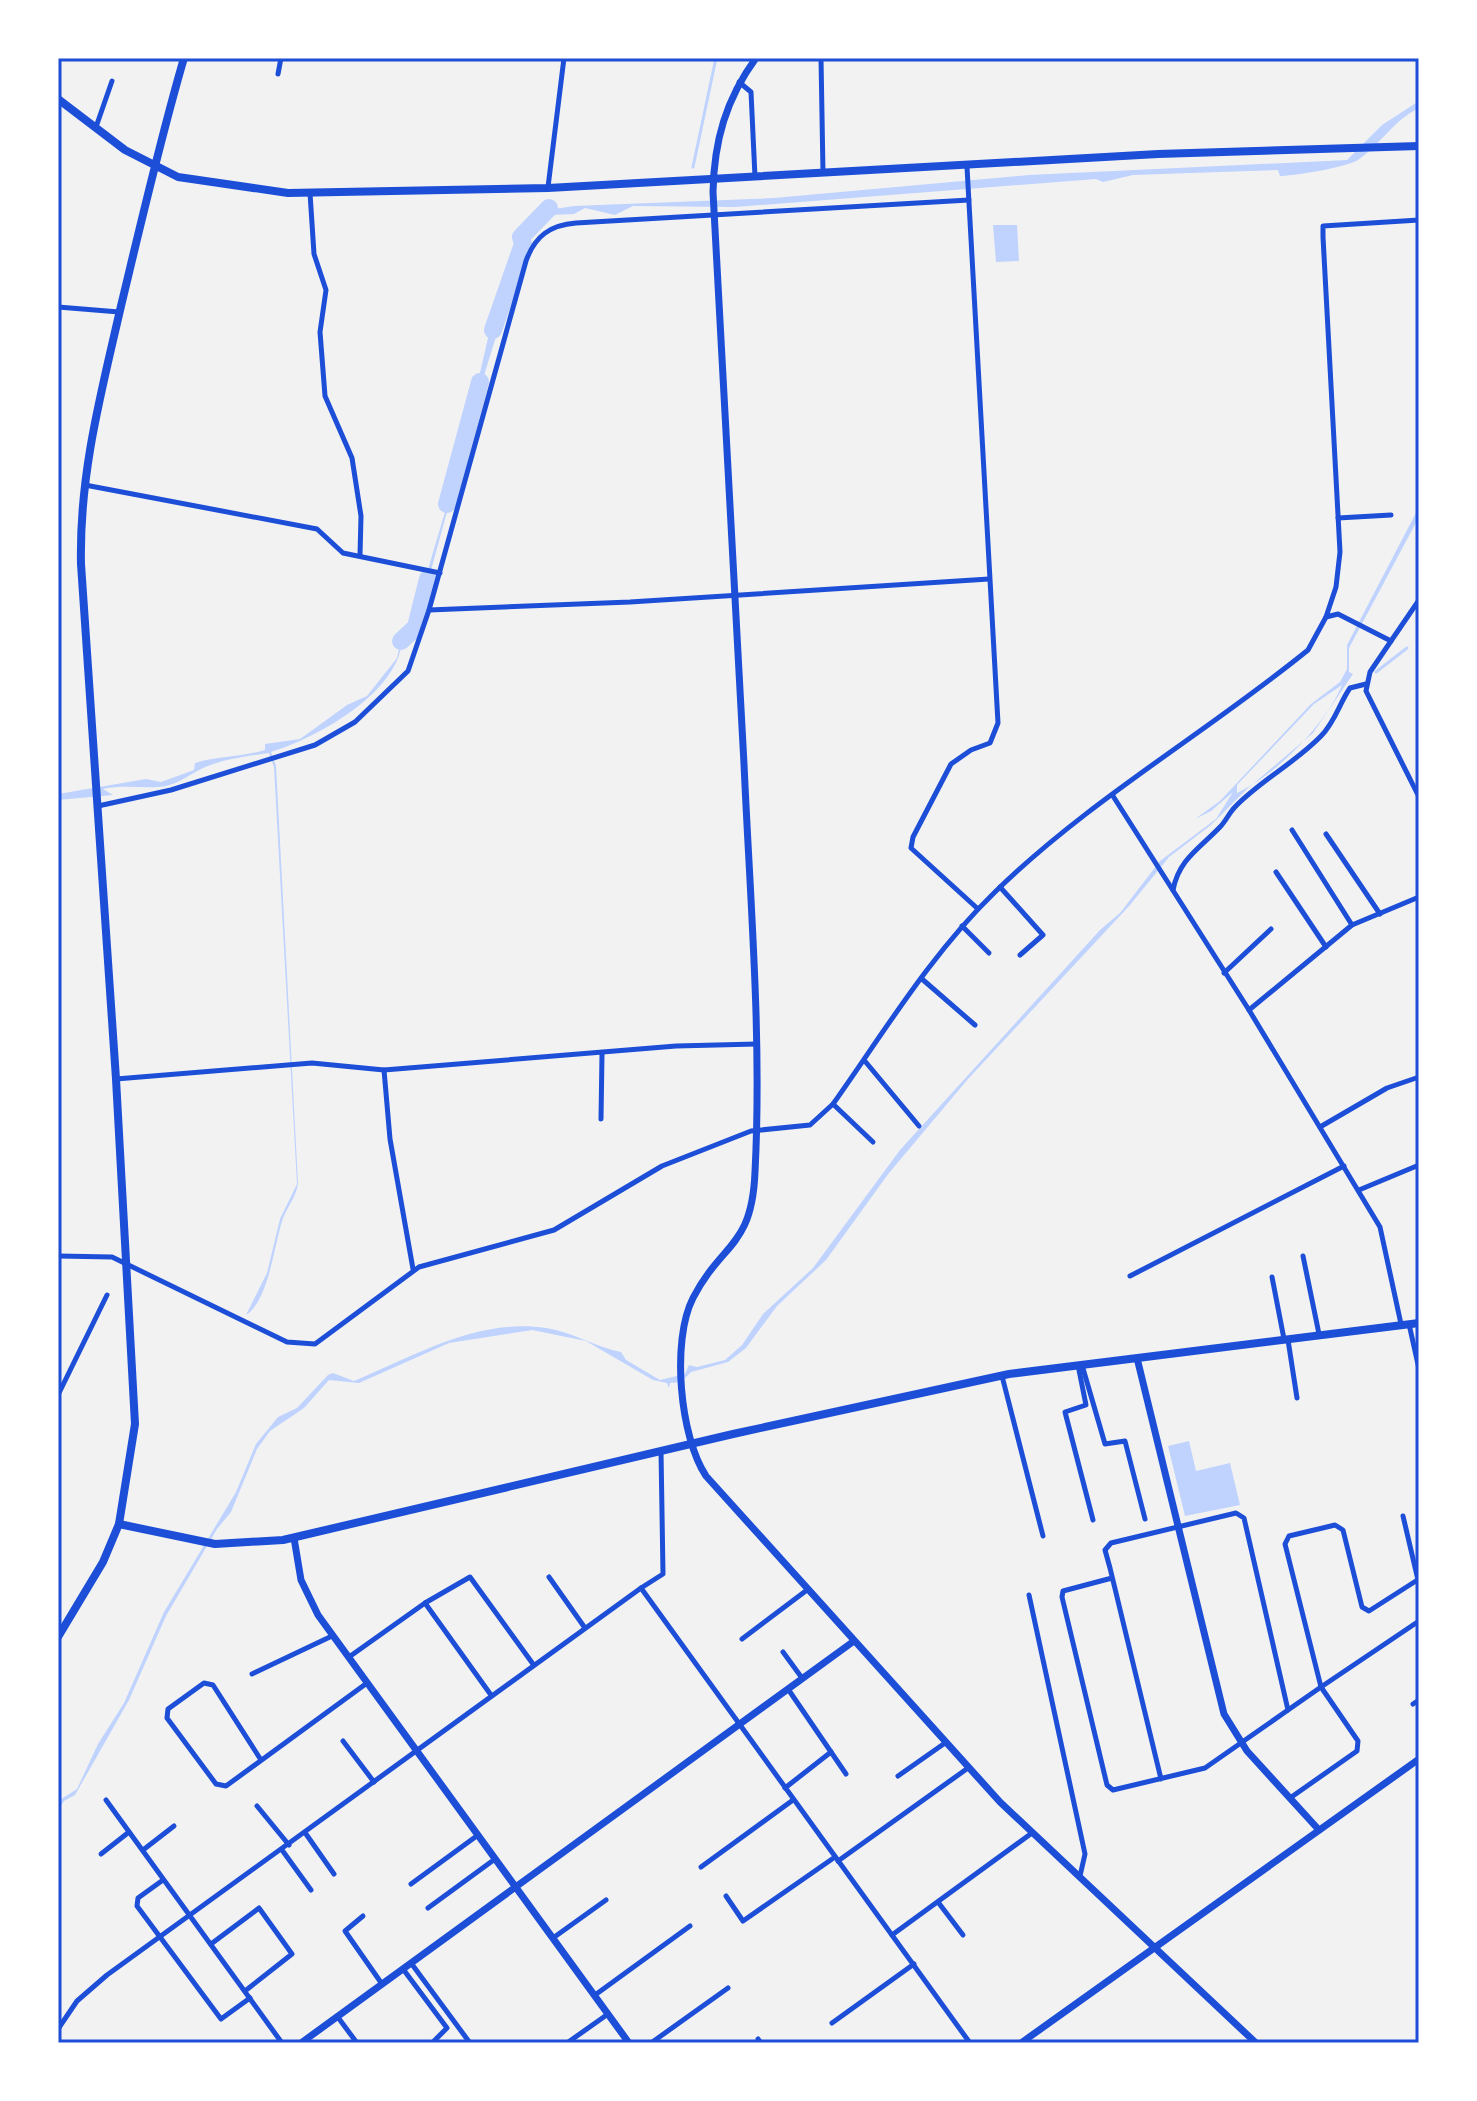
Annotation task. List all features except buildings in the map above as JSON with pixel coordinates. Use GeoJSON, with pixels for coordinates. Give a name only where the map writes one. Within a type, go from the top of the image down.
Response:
{"type":"FeatureCollection","features":[{"type":"Feature","properties":{"kind":"main road"},"geometry":{"type":"LineString","coordinates":[[58,1637],[103,1562],[119,1524],[135,1424],[116,1079],[81,564],[82,485],[154,166],[184,58]]}},
{"type":"Feature","properties":{"kind":"main road"},"geometry":{"type":"LineString","coordinates":[[58,99],[154,166],[178,177],[263,191],[548,188],[967,170],[1158,154],[1419,146]]}},
{"type":"Feature","properties":{"kind":"main road"},"geometry":{"type":"LineString","coordinates":[[119,1524],[194,1541],[236,1544],[294,1538],[690,1444],[1002,1376],[1410,1324]]}},
{"type":"Feature","properties":{"kind":"street"},"geometry":{"type":"LineString","coordinates":[[278,74],[281,58]]}},
{"type":"Feature","properties":{"kind":"street"},"geometry":{"type":"LineString","coordinates":[[548,188],[564,58]]}},
{"type":"Feature","properties":{"kind":"street"},"geometry":{"type":"LineString","coordinates":[[756,58],[739,82],[722,122],[713,192],[757,1044],[757,1130],[750,1219],[694,1296],[683,1328],[684,1393],[690,1444],[706,1476],[968,1768],[1032,1833],[1256,2043]]}},
{"type":"Feature","properties":{"kind":"street"},"geometry":{"type":"LineString","coordinates":[[821,58],[823,175]]}},
{"type":"Feature","properties":{"kind":"street"},"geometry":{"type":"LineString","coordinates":[[96,127],[112,81]]}},
{"type":"Feature","properties":{"kind":"street"},"geometry":{"type":"LineString","coordinates":[[739,82],[751,92],[755,178]]}},
{"type":"Feature","properties":{"kind":"street"},"geometry":{"type":"LineString","coordinates":[[967,170],[998,723],[990,743],[957,757],[951,764],[913,837],[911,848],[978,909]]}},
{"type":"Feature","properties":{"kind":"street"},"geometry":{"type":"LineString","coordinates":[[310,192],[314,254],[326,290],[320,332],[325,396],[352,458],[361,516],[360,555]]}},
{"type":"Feature","properties":{"kind":"street"},"geometry":{"type":"LineString","coordinates":[[98,803],[171,790],[292,754],[338,734],[408,671],[440,573],[526,261],[537,241],[548,230],[563,224],[969,198]]}},
{"type":"Feature","properties":{"kind":"street"},"geometry":{"type":"LineString","coordinates":[[58,1256],[112,1257],[287,1342],[309,1345],[327,1337],[413,1269],[561,1228],[662,1166],[757,1130],[810,1125],[833,1104],[962,926],[1000,887],[1113,796],[1308,650],[1326,617],[1340,565],[1323,226],[1419,220]]}},
{"type":"Feature","properties":{"kind":"street"},"geometry":{"type":"LineString","coordinates":[[58,307],[120,312]]}},
{"type":"Feature","properties":{"kind":"street"},"geometry":{"type":"LineString","coordinates":[[82,485],[317,529],[339,551],[440,573]]}},
{"type":"Feature","properties":{"kind":"street"},"geometry":{"type":"LineString","coordinates":[[1338,518],[1391,515]]}},
{"type":"Feature","properties":{"kind":"street"},"geometry":{"type":"LineString","coordinates":[[429,610],[989,579]]}},
{"type":"Feature","properties":{"kind":"street"},"geometry":{"type":"LineString","coordinates":[[1419,600],[1370,672],[1366,684],[1368,698],[1419,797]]}},
{"type":"Feature","properties":{"kind":"street"},"geometry":{"type":"LineString","coordinates":[[1326,617],[1334,614],[1345,618],[1391,641]]}},
{"type":"Feature","properties":{"kind":"street"},"geometry":{"type":"LineString","coordinates":[[1173,890],[1179,868],[1190,853],[1222,825],[1240,802],[1283,771],[1320,738],[1338,714],[1350,688],[1366,684]]}},
{"type":"Feature","properties":{"kind":"street"},"geometry":{"type":"LineString","coordinates":[[1113,796],[1359,1190],[1385,1240],[1410,1324],[1419,1369]]}},
{"type":"Feature","properties":{"kind":"street"},"geometry":{"type":"LineString","coordinates":[[1292,830],[1352,925]]}},
{"type":"Feature","properties":{"kind":"street"},"geometry":{"type":"LineString","coordinates":[[1326,834],[1380,914]]}},
{"type":"Feature","properties":{"kind":"street"},"geometry":{"type":"LineString","coordinates":[[1276,872],[1326,947]]}},
{"type":"Feature","properties":{"kind":"street"},"geometry":{"type":"LineString","coordinates":[[1000,887],[1043,935],[1020,955]]}},
{"type":"Feature","properties":{"kind":"street"},"geometry":{"type":"LineString","coordinates":[[1249,1010],[1352,925],[1419,897]]}},
{"type":"Feature","properties":{"kind":"street"},"geometry":{"type":"LineString","coordinates":[[962,926],[989,953]]}},
{"type":"Feature","properties":{"kind":"street"},"geometry":{"type":"LineString","coordinates":[[1224,973],[1271,929]]}},
{"type":"Feature","properties":{"kind":"street"},"geometry":{"type":"LineString","coordinates":[[922,979],[975,1025]]}},
{"type":"Feature","properties":{"kind":"street"},"geometry":{"type":"LineString","coordinates":[[116,1079],[312,1063],[384,1070],[676,1046],[757,1044]]}},
{"type":"Feature","properties":{"kind":"street"},"geometry":{"type":"LineString","coordinates":[[601,1119],[602,1054]]}},
{"type":"Feature","properties":{"kind":"street"},"geometry":{"type":"LineString","coordinates":[[864,1060],[919,1126]]}},
{"type":"Feature","properties":{"kind":"street"},"geometry":{"type":"LineString","coordinates":[[384,1070],[390,1139],[413,1269]]}},
{"type":"Feature","properties":{"kind":"street"},"geometry":{"type":"LineString","coordinates":[[1320,1127],[1387,1088],[1419,1077]]}},
{"type":"Feature","properties":{"kind":"street"},"geometry":{"type":"LineString","coordinates":[[833,1104],[873,1142]]}},
{"type":"Feature","properties":{"kind":"street"},"geometry":{"type":"LineString","coordinates":[[1359,1190],[1419,1165]]}},
{"type":"Feature","properties":{"kind":"street"},"geometry":{"type":"LineString","coordinates":[[1130,1276],[1344,1166]]}},
{"type":"Feature","properties":{"kind":"street"},"geometry":{"type":"LineString","coordinates":[[1303,1256],[1319,1334]]}},
{"type":"Feature","properties":{"kind":"street"},"geometry":{"type":"LineString","coordinates":[[1272,1277],[1297,1398]]}},
{"type":"Feature","properties":{"kind":"street"},"geometry":{"type":"LineString","coordinates":[[58,1395],[107,1295]]}},
{"type":"Feature","properties":{"kind":"street"},"geometry":{"type":"LineString","coordinates":[[1137,1358],[1220,1700],[1241,1743],[1319,1830]]}},
{"type":"Feature","properties":{"kind":"street"},"geometry":{"type":"LineString","coordinates":[[1080,1364],[1105,1444],[1125,1441],[1145,1519]]}},
{"type":"Feature","properties":{"kind":"street"},"geometry":{"type":"LineString","coordinates":[[1080,1364],[1086,1405],[1065,1412],[1093,1520]]}},
{"type":"Feature","properties":{"kind":"street"},"geometry":{"type":"LineString","coordinates":[[1002,1376],[1043,1536]]}},
{"type":"Feature","properties":{"kind":"street"},"geometry":{"type":"LineString","coordinates":[[58,2029],[83,1994],[306,1834],[533,1664],[663,1574],[661,1451]]}},
{"type":"Feature","properties":{"kind":"street"},"geometry":{"type":"LineString","coordinates":[[1161,1779],[1105,1550],[1111,1543],[1236,1513],[1244,1518],[1288,1710]]}},
{"type":"Feature","properties":{"kind":"street"},"geometry":{"type":"LineString","coordinates":[[1290,1798],[1357,1751],[1358,1741],[1321,1687],[1285,1544],[1289,1536],[1335,1525],[1343,1530],[1362,1607],[1369,1611],[1418,1579],[1403,1516]]}},
{"type":"Feature","properties":{"kind":"street"},"geometry":{"type":"LineString","coordinates":[[294,1538],[304,1588],[332,1636],[629,2043]]}},
{"type":"Feature","properties":{"kind":"street"},"geometry":{"type":"LineString","coordinates":[[349,1658],[425,1603],[470,1577],[533,1664]]}},
{"type":"Feature","properties":{"kind":"street"},"geometry":{"type":"LineString","coordinates":[[549,1577],[585,1628]]}},
{"type":"Feature","properties":{"kind":"street"},"geometry":{"type":"LineString","coordinates":[[1112,1578],[1063,1591],[1062,1597],[1105,1777],[1113,1790],[1205,1768],[1419,1621]]}},
{"type":"Feature","properties":{"kind":"street"},"geometry":{"type":"LineString","coordinates":[[641,1588],[970,2043]]}},
{"type":"Feature","properties":{"kind":"street"},"geometry":{"type":"LineString","coordinates":[[742,1639],[807,1590]]}},
{"type":"Feature","properties":{"kind":"street"},"geometry":{"type":"LineString","coordinates":[[1029,1595],[1085,1854],[1079,1877]]}},
{"type":"Feature","properties":{"kind":"street"},"geometry":{"type":"LineString","coordinates":[[425,1603],[491,1695]]}},
{"type":"Feature","properties":{"kind":"street"},"geometry":{"type":"LineString","coordinates":[[252,1674],[332,1636]]}},
{"type":"Feature","properties":{"kind":"street"},"geometry":{"type":"LineString","coordinates":[[301,2043],[854,1641]]}},
{"type":"Feature","properties":{"kind":"street"},"geometry":{"type":"LineString","coordinates":[[783,1652],[802,1678]]}},
{"type":"Feature","properties":{"kind":"street"},"geometry":{"type":"LineString","coordinates":[[261,1760],[213,1685],[204,1683],[168,1709],[167,1718],[216,1784],[226,1786],[367,1683]]}},
{"type":"Feature","properties":{"kind":"street"},"geometry":{"type":"LineString","coordinates":[[788,1689],[846,1774]]}},
{"type":"Feature","properties":{"kind":"street"},"geometry":{"type":"LineString","coordinates":[[343,1741],[374,1782]]}},
{"type":"Feature","properties":{"kind":"street"},"geometry":{"type":"LineString","coordinates":[[898,1776],[945,1743]]}},
{"type":"Feature","properties":{"kind":"street"},"geometry":{"type":"LineString","coordinates":[[785,1788],[831,1752]]}},
{"type":"Feature","properties":{"kind":"street"},"geometry":{"type":"LineString","coordinates":[[1021,2043],[1419,1759]]}},
{"type":"Feature","properties":{"kind":"street"},"geometry":{"type":"LineString","coordinates":[[726,1896],[743,1921],[968,1768]]}},
{"type":"Feature","properties":{"kind":"street"},"geometry":{"type":"LineString","coordinates":[[106,1800],[282,2043]]}},
{"type":"Feature","properties":{"kind":"street"},"geometry":{"type":"LineString","coordinates":[[701,1867],[793,1800]]}},
{"type":"Feature","properties":{"kind":"street"},"geometry":{"type":"LineString","coordinates":[[257,1806],[289,1845]]}},
{"type":"Feature","properties":{"kind":"street"},"geometry":{"type":"LineString","coordinates":[[143,1850],[174,1826]]}},
{"type":"Feature","properties":{"kind":"street"},"geometry":{"type":"LineString","coordinates":[[101,1854],[129,1832]]}},
{"type":"Feature","properties":{"kind":"street"},"geometry":{"type":"LineString","coordinates":[[892,1935],[1032,1833]]}},
{"type":"Feature","properties":{"kind":"street"},"geometry":{"type":"LineString","coordinates":[[306,1834],[334,1874]]}},
{"type":"Feature","properties":{"kind":"street"},"geometry":{"type":"LineString","coordinates":[[411,1884],[478,1835]]}},
{"type":"Feature","properties":{"kind":"street"},"geometry":{"type":"LineString","coordinates":[[282,1850],[311,1890]]}},
{"type":"Feature","properties":{"kind":"street"},"geometry":{"type":"LineString","coordinates":[[428,1908],[495,1858]]}},
{"type":"Feature","properties":{"kind":"street"},"geometry":{"type":"LineString","coordinates":[[163,1880],[138,1898],[137,1906],[221,2019],[250,1998]]}},
{"type":"Feature","properties":{"kind":"street"},"geometry":{"type":"LineString","coordinates":[[553,1938],[606,1900]]}},
{"type":"Feature","properties":{"kind":"street"},"geometry":{"type":"LineString","coordinates":[[938,1902],[963,1935]]}},
{"type":"Feature","properties":{"kind":"street"},"geometry":{"type":"LineString","coordinates":[[211,1944],[259,1908],[292,1954],[245,1991]]}},
{"type":"Feature","properties":{"kind":"street"},"geometry":{"type":"LineString","coordinates":[[363,1916],[345,1931],[382,1984]]}},
{"type":"Feature","properties":{"kind":"street"},"geometry":{"type":"LineString","coordinates":[[595,1995],[690,1926]]}},
{"type":"Feature","properties":{"kind":"street"},"geometry":{"type":"LineString","coordinates":[[411,1963],[470,2043]]}},
{"type":"Feature","properties":{"kind":"street"},"geometry":{"type":"LineString","coordinates":[[832,2023],[914,1964]]}},
{"type":"Feature","properties":{"kind":"street"},"geometry":{"type":"LineString","coordinates":[[403,1969],[447,2028],[432,2043]]}},
{"type":"Feature","properties":{"kind":"street"},"geometry":{"type":"LineString","coordinates":[[651,2043],[728,1988]]}},
{"type":"Feature","properties":{"kind":"street"},"geometry":{"type":"LineString","coordinates":[[567,2043],[608,2014]]}},
{"type":"Feature","properties":{"kind":"street"},"geometry":{"type":"LineString","coordinates":[[337,2016],[357,2043]]}},
{"type":"Feature","properties":{"kind":"water"},"geometry":{"type":"Polygon","coordinates":[[[1419,101],[1419,108],[1402,119],[1358,160],[1297,174],[1280,176],[1278,170],[1133,175],[1103,182],[1096,179],[735,207],[633,206],[615,215],[585,208],[574,214],[549,215],[522,234],[525,244],[486,369],[415,629],[402,641],[397,660],[371,695],[332,724],[310,736],[271,752],[276,766],[298,1183],[283,1218],[265,1285],[254,1308],[246,1315],[267,1273],[280,1219],[297,1184],[274,767],[269,753],[219,762],[165,786],[110,788],[103,789],[113,795],[58,800],[58,794],[146,779],[161,782],[194,770],[195,763],[265,750],[265,744],[300,739],[347,705],[367,696],[397,658],[401,640],[413,629],[456,470],[467,416],[474,412],[473,403],[491,325],[506,298],[505,286],[520,243],[518,236],[527,223],[554,209],[574,206],[774,198],[1029,175],[1347,160],[1382,125],[1419,101]]]}},
{"type":"Feature","properties":{"kind":"water"},"geometry":{"type":"Polygon","coordinates":[[[993,225],[1017,225],[1019,261],[996,262],[993,225]]]}},
{"type":"Feature","properties":{"kind":"water"},"geometry":{"type":"Polygon","coordinates":[[[1419,507],[1419,517],[1349,648],[1349,672],[1353,674],[1313,733],[1303,741],[1324,716],[1342,685],[1314,704],[1237,785],[1237,793],[1252,785],[1211,825],[1169,857],[1130,905],[968,1079],[889,1173],[826,1260],[777,1306],[746,1348],[728,1362],[691,1372],[681,1382],[670,1383],[669,1388],[667,1383],[653,1380],[586,1341],[532,1330],[449,1343],[359,1383],[329,1380],[304,1408],[270,1431],[257,1449],[231,1512],[217,1529],[166,1616],[129,1700],[75,1795],[64,1801],[58,1810],[58,1801],[77,1789],[98,1744],[124,1703],[164,1612],[236,1492],[256,1444],[278,1417],[297,1408],[328,1375],[333,1373],[354,1381],[447,1341],[495,1329],[520,1326],[565,1333],[621,1352],[626,1360],[660,1380],[685,1374],[689,1365],[697,1367],[725,1360],[742,1345],[763,1314],[813,1268],[900,1150],[1100,930],[1120,913],[1160,861],[1216,819],[1233,792],[1211,811],[1195,819],[1220,801],[1311,704],[1340,682],[1347,669],[1347,645],[1419,507]]]}},
{"type":"Feature","properties":{"kind":"water"},"geometry":{"type":"Polygon","coordinates":[[[1189,1441],[1196,1471],[1230,1463],[1240,1505],[1185,1516],[1168,1446],[1189,1441]]]}},
{"type":"Feature","properties":{"kind":"waterway"},"geometry":{"type":"LineString","coordinates":[[693,167],[716,58]]}},
{"type":"Feature","properties":{"kind":"waterway"},"geometry":{"type":"LineString","coordinates":[[493,330],[523,244],[521,237],[549,208]]}},
{"type":"Feature","properties":{"kind":"waterway"},"geometry":{"type":"LineString","coordinates":[[447,504],[480,382]]}},
{"type":"Feature","properties":{"kind":"waterway"},"geometry":{"type":"LineString","coordinates":[[401,641],[416,627],[428,579]]}},
{"type":"Feature","properties":{"kind":"waterway"},"geometry":{"type":"LineString","coordinates":[[1376,672],[1407,648]]}}]}
